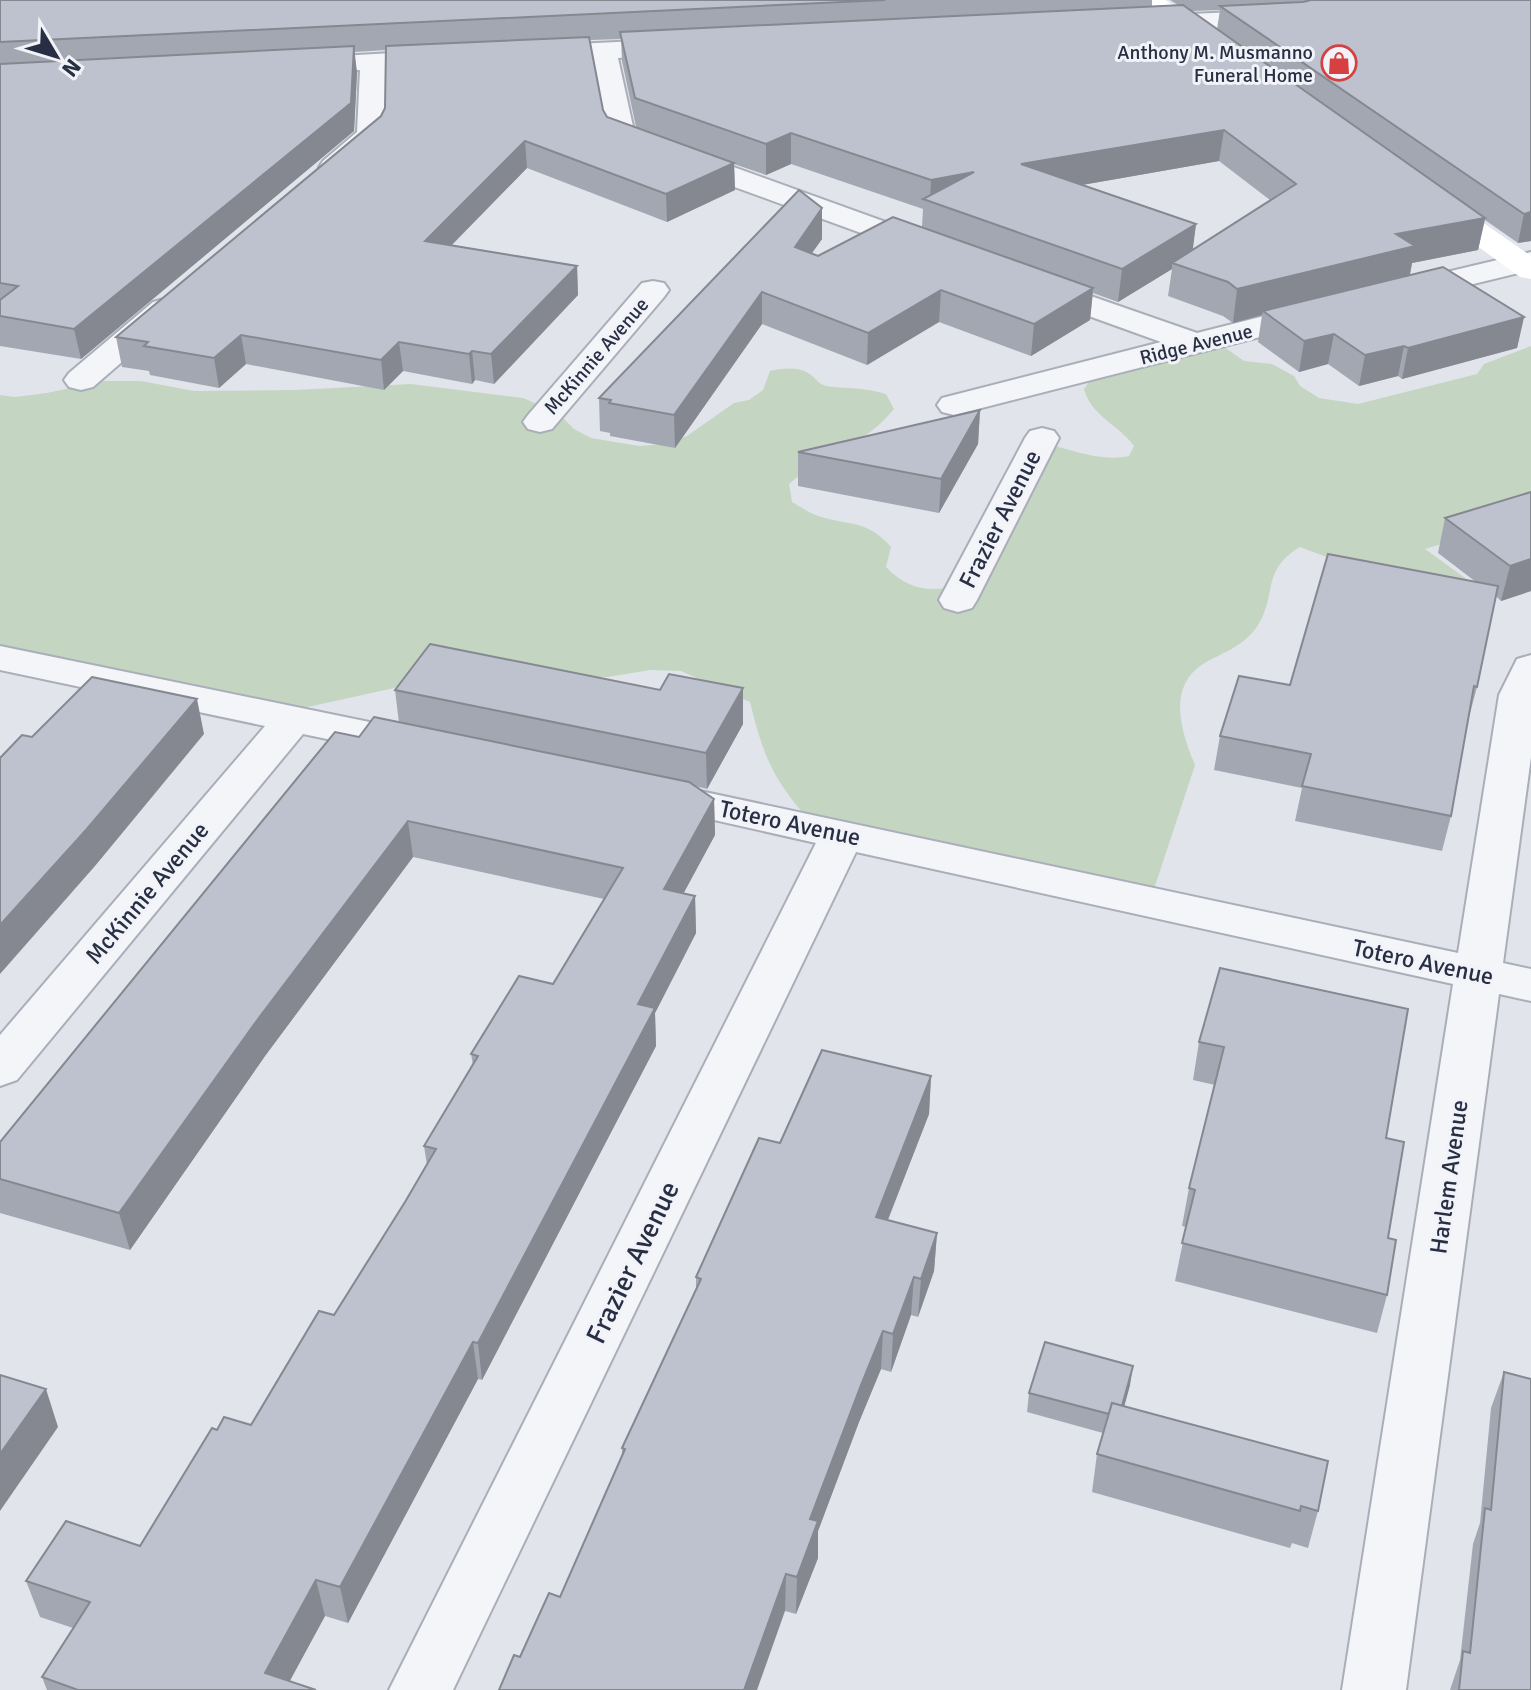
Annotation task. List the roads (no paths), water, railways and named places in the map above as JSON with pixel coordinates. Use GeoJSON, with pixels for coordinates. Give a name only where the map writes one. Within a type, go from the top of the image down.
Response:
{"type":"FeatureCollection","features":[{"type":"Feature","properties":{"kind":"street"},"geometry":{"type":"LineString","coordinates":[[1150,0],[1231,57]]}},
{"type":"Feature","properties":{"kind":"street"},"geometry":{"type":"LineString","coordinates":[[1120,26],[1298,17],[1380,0]]}},
{"type":"Feature","properties":{"kind":"street"},"geometry":{"type":"LineString","coordinates":[[512,55],[697,46]]}},
{"type":"Feature","properties":{"kind":"street"},"geometry":{"type":"LineString","coordinates":[[604,50],[621,136],[960,258]]}},
{"type":"Feature","properties":{"kind":"street"},"geometry":{"type":"LineString","coordinates":[[270,67],[465,57]]}},
{"type":"Feature","properties":{"kind":"street"},"geometry":{"type":"LineString","coordinates":[[307,189],[371,135],[373,62]]}},
{"type":"Feature","properties":{"kind":"street"},"geometry":{"type":"LineString","coordinates":[[1406,182],[1528,265]]}},
{"type":"Feature","properties":{"kind":"street","name":"Ridge Avenue"},"geometry":{"type":"LineString","coordinates":[[954,405],[1355,303],[1528,265]]}},
{"type":"Feature","properties":{"kind":"street"},"geometry":{"type":"LineString","coordinates":[[1004,274],[1196,344]]}},
{"type":"Feature","properties":{"kind":"street"},"geometry":{"type":"LineString","coordinates":[[81,380],[188,290]]}},
{"type":"Feature","properties":{"kind":"street","name":"McKinnie Avenue"},"geometry":{"type":"LineString","coordinates":[[540,422],[653,290]]}},
{"type":"Feature","properties":{"kind":"street","name":"Frazier Avenue"},"geometry":{"type":"LineString","coordinates":[[958,600],[1042,438]]}},
{"type":"Feature","properties":{"kind":"street"},"geometry":{"type":"LineString","coordinates":[[0,658],[458,753]]}},
{"type":"Feature","properties":{"kind":"street","name":"Harlem Avenue"},"geometry":{"type":"LineString","coordinates":[[1374,1690],[1519,695],[1531,667]]}},
{"type":"Feature","properties":{"kind":"street","name":"McKinnie Avenue"},"geometry":{"type":"LineString","coordinates":[[0,1068],[293,719]]}},
{"type":"Feature","properties":{"kind":"street","name":"Totero Avenue"},"geometry":{"type":"LineString","coordinates":[[625,788],[1531,985]]}},
{"type":"Feature","properties":{"kind":"street","name":"Frazier Avenue"},"geometry":{"type":"LineString","coordinates":[[421,1690],[843,834]]}},
{"type":"Feature","properties":{"kind":"place","name":"Anthony M. Musmanno Funeral Home"},"geometry":{"type":"Point","coordinates":[1339,63]}}]}
